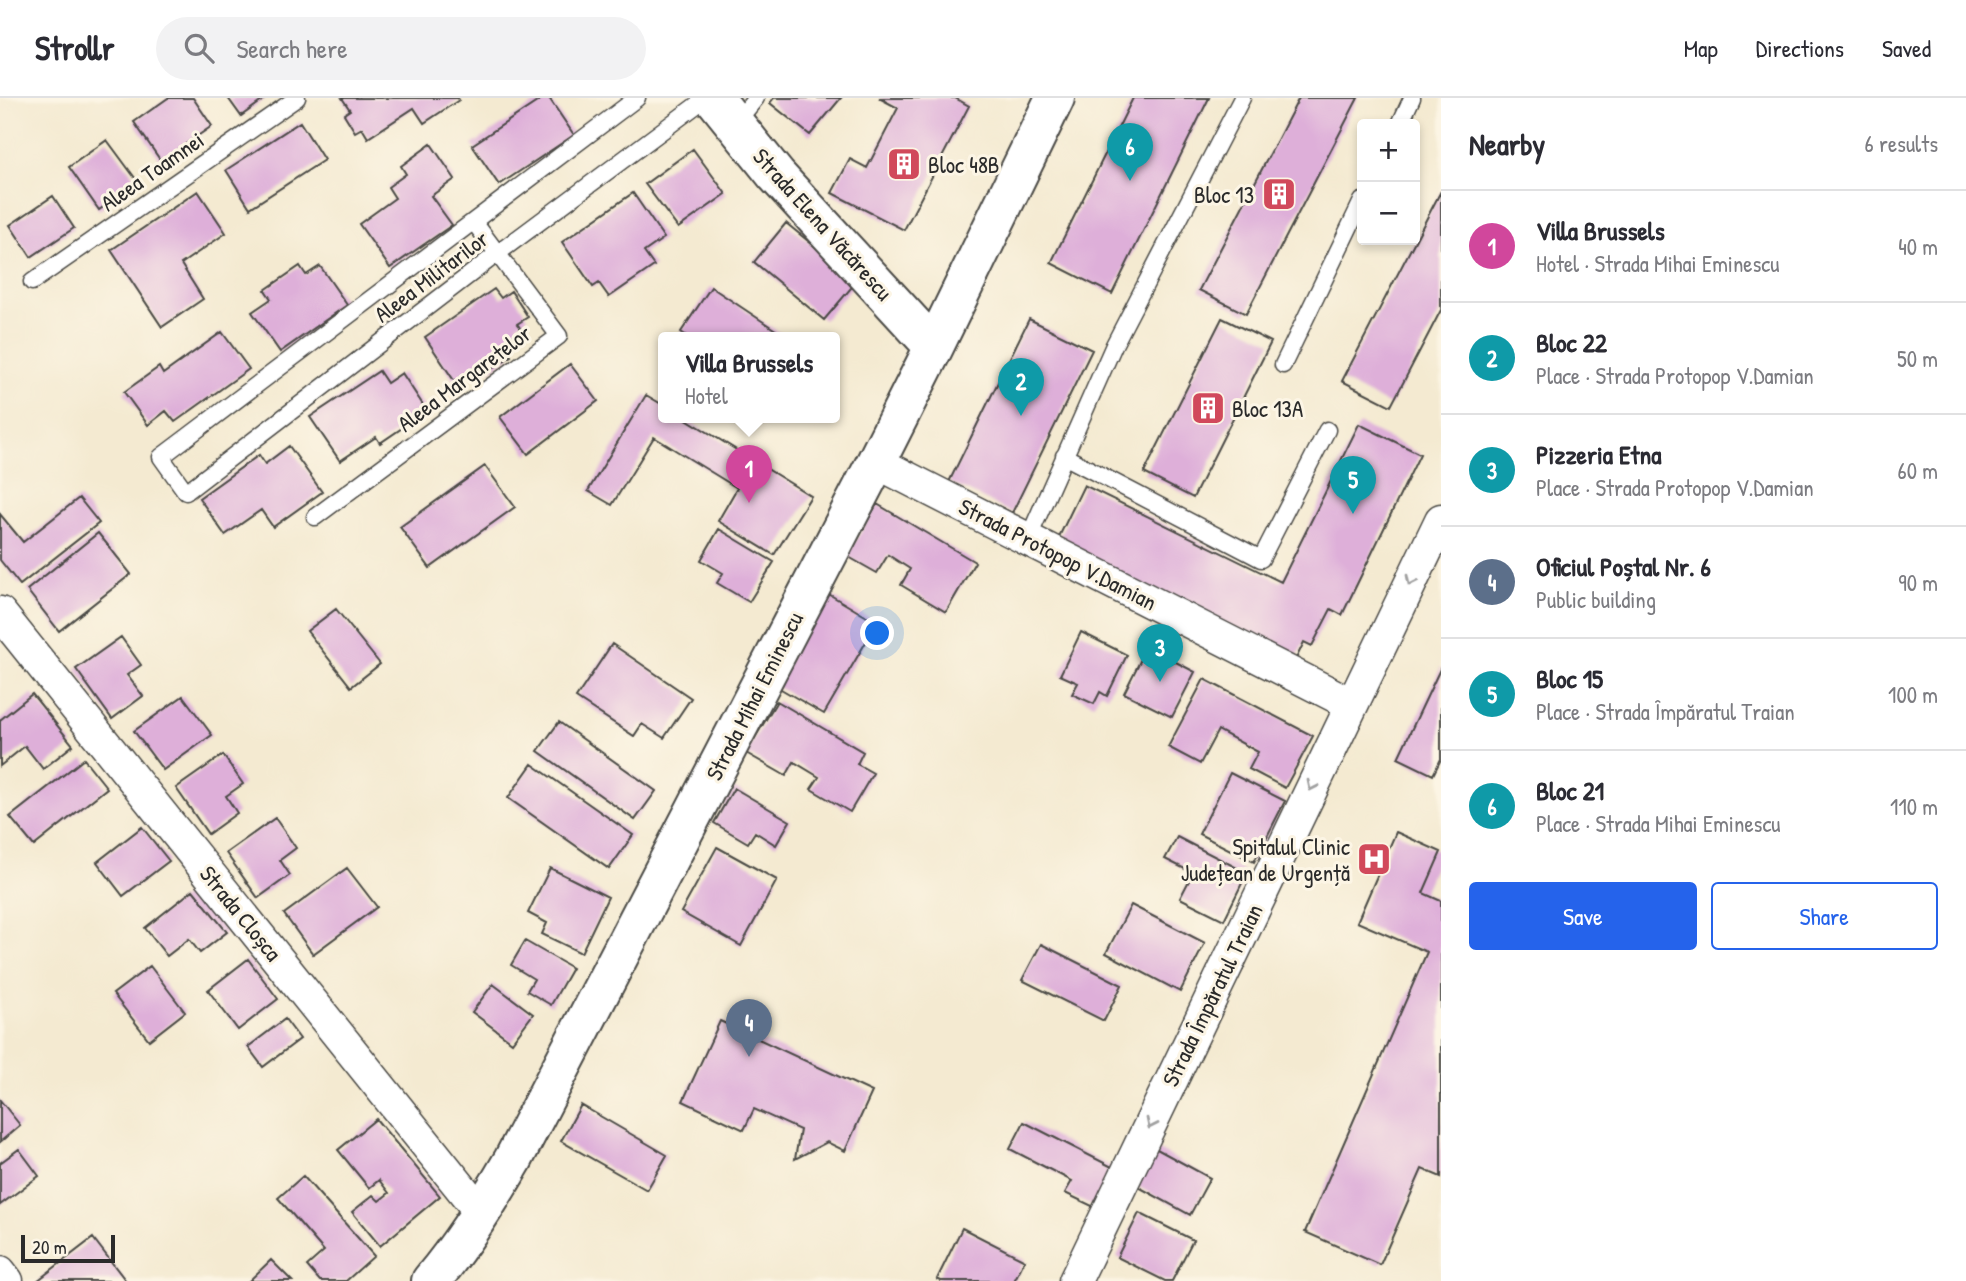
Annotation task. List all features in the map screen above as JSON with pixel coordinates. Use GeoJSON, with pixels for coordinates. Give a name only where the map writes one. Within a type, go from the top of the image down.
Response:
{"type":"FeatureCollection","features":[{"type":"Feature","properties":{"kind":"street","name":"Strada Mihai Eminescu"},"geometry":{"type":"LineString","coordinates":[[432,1281],[482,1214],[513,1160],[876,462],[1055,98]]}},
{"type":"Feature","properties":{"kind":"street","name":"Strada Elena Văcărescu"},"geometry":{"type":"LineString","coordinates":[[735,107],[776,175],[934,347]]}},
{"type":"Feature","properties":{"kind":"street","name":"Strada Protopop V.Damian"},"geometry":{"type":"LineString","coordinates":[[876,462],[1351,704]]}},
{"type":"Feature","properties":{"kind":"street","name":"Strada Împăratul Traian"},"geometry":{"type":"LineString","coordinates":[[1075,1281],[1441,520]]}},
{"type":"Feature","properties":{"kind":"street","name":"Strada Cloșca"},"geometry":{"type":"LineString","coordinates":[[0,612],[482,1214]]}},
{"type":"Feature","properties":{"kind":"street"},"geometry":{"type":"LineString","coordinates":[[0,1272],[8,1281]]}},
{"type":"Feature","properties":{"kind":"lane","name":"Aleea Toamnei"},"geometry":{"type":"LineString","coordinates":[[32,282],[297,98]]}},
{"type":"Feature","properties":{"kind":"lane","name":"Aleea Militarilor"},"geometry":{"type":"LineString","coordinates":[[637,98],[162,457],[186,492],[706,98]]}},
{"type":"Feature","properties":{"kind":"lane"},"geometry":{"type":"LineString","coordinates":[[1028,539],[1114,345],[1242,98]]}},
{"type":"Feature","properties":{"kind":"lane"},"geometry":{"type":"LineString","coordinates":[[1402,119],[1412,98]]}},
{"type":"Feature","properties":{"kind":"lane"},"geometry":{"type":"LineString","coordinates":[[1283,365],[1357,211]]}},
{"type":"Feature","properties":{"kind":"lane","name":"Aleea Margaretelor"},"geometry":{"type":"LineString","coordinates":[[315,517],[559,336],[474,222]]}},
{"type":"Feature","properties":{"kind":"lane"},"geometry":{"type":"LineString","coordinates":[[1064,456],[1261,559],[1327,430]]}},
{"type":"Feature","properties":{"kind":"building"},"geometry":{"type":"Polygon","coordinates":[[[168,98],[193,98],[212,126],[161,161],[134,122],[168,98]]]}},
{"type":"Feature","properties":{"kind":"building"},"geometry":{"type":"Polygon","coordinates":[[[228,98],[266,98],[241,116],[228,98]]]}},
{"type":"Feature","properties":{"kind":"building"},"geometry":{"type":"Polygon","coordinates":[[[342,98],[459,100],[424,123],[414,108],[368,138],[362,128],[355,132],[344,114],[350,110],[342,98]]]}},
{"type":"Feature","properties":{"kind":"building"},"geometry":{"type":"Polygon","coordinates":[[[543,98],[549,98],[574,135],[499,185],[472,145],[543,98]]]}},
{"type":"Feature","properties":{"kind":"building"},"geometry":{"type":"Polygon","coordinates":[[[774,98],[841,98],[810,135],[770,103],[774,98]]]}},
{"type":"Feature","properties":{"kind":"building","name":"Bloc 48B"},"geometry":{"type":"Polygon","coordinates":[[[879,98],[955,98],[969,106],[904,230],[832,193],[850,159],[867,168],[898,108],[879,98]]]}},
{"type":"Feature","properties":{"kind":"building"},"geometry":{"type":"Polygon","coordinates":[[[1133,98],[1209,98],[1112,294],[1051,263],[1133,98]]]}},
{"type":"Feature","properties":{"kind":"building","name":"Bloc 13"},"geometry":{"type":"Polygon","coordinates":[[[1299,98],[1358,98],[1246,314],[1199,290],[1299,98]]]}},
{"type":"Feature","properties":{"kind":"building"},"geometry":{"type":"Polygon","coordinates":[[[300,122],[324,160],[250,208],[226,170],[300,122]]]}},
{"type":"Feature","properties":{"kind":"building"},"geometry":{"type":"Polygon","coordinates":[[[107,140],[138,182],[99,210],[69,167],[107,140]]]}},
{"type":"Feature","properties":{"kind":"building"},"geometry":{"type":"Polygon","coordinates":[[[431,144],[455,179],[431,196],[452,225],[390,268],[359,224],[395,198],[388,187],[406,174],[401,166],[431,144]]]}},
{"type":"Feature","properties":{"kind":"building"},"geometry":{"type":"Polygon","coordinates":[[[693,149],[726,194],[678,228],[645,184],[693,149]]]}},
{"type":"Feature","properties":{"kind":"building"},"geometry":{"type":"Polygon","coordinates":[[[198,191],[226,233],[181,264],[203,299],[162,327],[111,250],[198,191]]]}},
{"type":"Feature","properties":{"kind":"building"},"geometry":{"type":"Polygon","coordinates":[[[1441,191],[1441,310],[1391,406],[1342,381],[1413,245],[1420,245],[1420,231],[1441,191]]]}},
{"type":"Feature","properties":{"kind":"building"},"geometry":{"type":"Polygon","coordinates":[[[633,193],[664,238],[644,252],[654,266],[609,297],[599,283],[593,287],[562,242],[633,193]]]}},
{"type":"Feature","properties":{"kind":"building"},"geometry":{"type":"Polygon","coordinates":[[[53,196],[74,228],[31,257],[10,225],[53,196]]]}},
{"type":"Feature","properties":{"kind":"building"},"geometry":{"type":"Polygon","coordinates":[[[786,223],[857,281],[824,320],[754,262],[786,223]]]}},
{"type":"Feature","properties":{"kind":"building"},"geometry":{"type":"Polygon","coordinates":[[[300,266],[306,275],[320,266],[347,305],[280,352],[252,312],[271,299],[265,290],[300,266]]]}},
{"type":"Feature","properties":{"kind":"building"},"geometry":{"type":"Polygon","coordinates":[[[711,287],[778,332],[681,332],[711,287]]]}},
{"type":"Feature","properties":{"kind":"building"},"geometry":{"type":"Polygon","coordinates":[[[494,289],[501,298],[511,291],[528,317],[517,324],[522,330],[503,344],[511,356],[490,370],[484,361],[455,382],[425,337],[494,289]]]}},
{"type":"Feature","properties":{"kind":"building","name":"Bloc 13A"},"geometry":{"type":"Polygon","coordinates":[[[1222,318],[1271,342],[1193,498],[1144,473],[1222,318]]]}},
{"type":"Feature","properties":{"kind":"building"},"geometry":{"type":"Polygon","coordinates":[[[1029,319],[1092,350],[1012,513],[949,482],[1029,319]]]}},
{"type":"Feature","properties":{"kind":"building"},"geometry":{"type":"Polygon","coordinates":[[[222,332],[249,369],[175,422],[166,411],[148,425],[124,392],[159,367],[163,374],[222,332]]]}},
{"type":"Feature","properties":{"kind":"building"},"geometry":{"type":"Polygon","coordinates":[[[570,364],[598,401],[528,454],[500,417],[570,364]]]}},
{"type":"Feature","properties":{"kind":"building"},"geometry":{"type":"Polygon","coordinates":[[[379,371],[387,383],[402,373],[427,411],[380,443],[376,437],[340,461],[310,417],[379,371]]]}},
{"type":"Feature","properties":{"kind":"building"},"geometry":{"type":"Polygon","coordinates":[[[646,395],[658,402],[658,423],[693,423],[811,496],[774,555],[718,521],[737,488],[654,437],[612,505],[588,491],[646,395]]]}},
{"type":"Feature","properties":{"kind":"building"},"geometry":{"type":"Polygon","coordinates":[[[1359,424],[1420,454],[1342,615],[1331,609],[1312,646],[1304,642],[1295,661],[1056,543],[1084,485],[1281,582],[1359,424]]]}},
{"type":"Feature","properties":{"kind":"building"},"geometry":{"type":"Polygon","coordinates":[[[289,446],[322,492],[273,527],[261,510],[225,535],[199,498],[259,455],[265,464],[289,446]]]}},
{"type":"Feature","properties":{"kind":"building"},"geometry":{"type":"Polygon","coordinates":[[[485,466],[515,507],[430,568],[400,527],[485,466]]]}},
{"type":"Feature","properties":{"kind":"building"},"geometry":{"type":"Polygon","coordinates":[[[79,498],[99,523],[20,585],[0,560],[0,514],[23,542],[79,498]]]}},
{"type":"Feature","properties":{"kind":"building"},"geometry":{"type":"Polygon","coordinates":[[[877,504],[975,562],[946,612],[901,585],[910,569],[888,555],[877,573],[847,556],[877,504]]]}},
{"type":"Feature","properties":{"kind":"building"},"geometry":{"type":"Polygon","coordinates":[[[719,529],[774,562],[749,602],[717,583],[723,573],[701,560],[719,529]]]}},
{"type":"Feature","properties":{"kind":"building"},"geometry":{"type":"Polygon","coordinates":[[[98,533],[131,574],[59,631],[27,590],[98,533]]]}},
{"type":"Feature","properties":{"kind":"building"},"geometry":{"type":"Polygon","coordinates":[[[827,593],[877,623],[824,714],[774,685],[827,593]]]}},
{"type":"Feature","properties":{"kind":"building"},"geometry":{"type":"Polygon","coordinates":[[[336,609],[380,664],[351,687],[307,631],[336,609]]]}},
{"type":"Feature","properties":{"kind":"building"},"geometry":{"type":"Polygon","coordinates":[[[1081,632],[1127,655],[1107,696],[1100,692],[1094,704],[1072,694],[1078,683],[1060,675],[1081,632]]]}},
{"type":"Feature","properties":{"kind":"building"},"geometry":{"type":"Polygon","coordinates":[[[121,637],[141,665],[127,675],[143,696],[112,719],[76,669],[121,637]]]}},
{"type":"Feature","properties":{"kind":"building"},"geometry":{"type":"Polygon","coordinates":[[[612,644],[691,698],[664,738],[642,724],[634,736],[576,698],[612,644]]]}},
{"type":"Feature","properties":{"kind":"building"},"geometry":{"type":"Polygon","coordinates":[[[1147,647],[1195,672],[1172,717],[1124,693],[1147,647]]]}},
{"type":"Feature","properties":{"kind":"building"},"geometry":{"type":"Polygon","coordinates":[[[1441,667],[1441,759],[1433,775],[1398,758],[1441,667]]]}},
{"type":"Feature","properties":{"kind":"building"},"geometry":{"type":"Polygon","coordinates":[[[1204,679],[1313,736],[1285,788],[1249,769],[1258,752],[1218,730],[1200,764],[1168,747],[1204,679]]]}},
{"type":"Feature","properties":{"kind":"building"},"geometry":{"type":"Polygon","coordinates":[[[32,694],[73,745],[43,769],[25,746],[0,766],[0,720],[32,694]]]}},
{"type":"Feature","properties":{"kind":"building"},"geometry":{"type":"Polygon","coordinates":[[[183,696],[212,735],[163,770],[134,731],[183,696]]]}},
{"type":"Feature","properties":{"kind":"building"},"geometry":{"type":"Polygon","coordinates":[[[777,701],[863,752],[857,764],[873,773],[850,812],[811,789],[819,777],[794,762],[786,776],[746,753],[777,701]]]}},
{"type":"Feature","properties":{"kind":"building"},"geometry":{"type":"Polygon","coordinates":[[[559,722],[656,791],[635,820],[538,751],[559,722]]]}},
{"type":"Feature","properties":{"kind":"building"},"geometry":{"type":"Polygon","coordinates":[[[223,755],[243,784],[226,796],[237,813],[208,834],[176,788],[223,755]]]}},
{"type":"Feature","properties":{"kind":"building"},"geometry":{"type":"Polygon","coordinates":[[[84,759],[107,788],[34,846],[10,817],[84,759]]]}},
{"type":"Feature","properties":{"kind":"building"},"geometry":{"type":"Polygon","coordinates":[[[532,764],[633,835],[609,869],[508,798],[532,764]]]}},
{"type":"Feature","properties":{"kind":"building"},"geometry":{"type":"Polygon","coordinates":[[[1230,773],[1285,801],[1254,862],[1199,834],[1230,773]]]}},
{"type":"Feature","properties":{"kind":"building"},"geometry":{"type":"Polygon","coordinates":[[[734,788],[790,821],[776,845],[755,832],[748,843],[714,823],[734,788]]]}},
{"type":"Feature","properties":{"kind":"building"},"geometry":{"type":"Polygon","coordinates":[[[275,818],[296,848],[280,860],[290,875],[258,898],[226,853],[275,818]]]}},
{"type":"Feature","properties":{"kind":"building"},"geometry":{"type":"Polygon","coordinates":[[[142,827],[169,861],[123,896],[97,862],[142,827]]]}},
{"type":"Feature","properties":{"kind":"building"},"geometry":{"type":"Polygon","coordinates":[[[1396,832],[1441,852],[1423,893],[1441,901],[1441,1177],[1422,1169],[1380,1265],[1305,1232],[1427,952],[1357,922],[1396,832]]]}},
{"type":"Feature","properties":{"kind":"building"},"geometry":{"type":"Polygon","coordinates":[[[1177,837],[1247,873],[1224,920],[1180,898],[1193,873],[1165,859],[1177,837]]]}},
{"type":"Feature","properties":{"kind":"building"},"geometry":{"type":"Polygon","coordinates":[[[717,847],[777,880],[741,946],[681,912],[717,847]]]}},
{"type":"Feature","properties":{"kind":"building"},"geometry":{"type":"Polygon","coordinates":[[[347,868],[377,907],[313,954],[284,914],[347,868]]]}},
{"type":"Feature","properties":{"kind":"building"},"geometry":{"type":"Polygon","coordinates":[[[550,868],[608,897],[581,953],[542,934],[547,923],[528,913],[550,868]]]}},
{"type":"Feature","properties":{"kind":"building"},"geometry":{"type":"Polygon","coordinates":[[[193,890],[227,932],[200,953],[189,939],[167,956],[145,928],[193,890]]]}},
{"type":"Feature","properties":{"kind":"building"},"geometry":{"type":"Polygon","coordinates":[[[1131,905],[1205,943],[1180,992],[1106,953],[1131,905]]]}},
{"type":"Feature","properties":{"kind":"building"},"geometry":{"type":"Polygon","coordinates":[[[525,941],[572,968],[551,1005],[527,991],[534,979],[511,965],[525,941]]]}},
{"type":"Feature","properties":{"kind":"building"},"geometry":{"type":"Polygon","coordinates":[[[1041,944],[1122,985],[1104,1021],[1022,980],[1041,944]]]}},
{"type":"Feature","properties":{"kind":"building"},"geometry":{"type":"Polygon","coordinates":[[[248,959],[278,999],[238,1030],[208,990],[248,959]]]}},
{"type":"Feature","properties":{"kind":"building"},"geometry":{"type":"Polygon","coordinates":[[[150,966],[185,1012],[149,1040],[113,994],[150,966]]]}},
{"type":"Feature","properties":{"kind":"building"},"geometry":{"type":"Polygon","coordinates":[[[493,984],[533,1014],[512,1042],[472,1012],[493,984]]]}},
{"type":"Feature","properties":{"kind":"building"},"geometry":{"type":"Polygon","coordinates":[[[285,1019],[300,1039],[263,1067],[248,1047],[285,1019]]]}},
{"type":"Feature","properties":{"kind":"building"},"geometry":{"type":"Polygon","coordinates":[[[720,1021],[872,1092],[845,1151],[827,1142],[795,1159],[800,1130],[754,1109],[744,1130],[683,1101],[720,1021]]]}},
{"type":"Feature","properties":{"kind":"building"},"geometry":{"type":"Polygon","coordinates":[[[0,1100],[20,1125],[0,1142],[0,1100]]]}},
{"type":"Feature","properties":{"kind":"building"},"geometry":{"type":"Polygon","coordinates":[[[581,1105],[667,1155],[647,1190],[561,1141],[581,1105]]]}},
{"type":"Feature","properties":{"kind":"building"},"geometry":{"type":"Polygon","coordinates":[[[376,1119],[440,1196],[380,1246],[352,1212],[373,1195],[379,1201],[389,1193],[379,1180],[369,1188],[338,1150],[376,1119]]]}},
{"type":"Feature","properties":{"kind":"building"},"geometry":{"type":"Polygon","coordinates":[[[1024,1122],[1114,1168],[1094,1207],[1065,1193],[1072,1181],[1010,1149],[1024,1122]]]}},
{"type":"Feature","properties":{"kind":"building"},"geometry":{"type":"Polygon","coordinates":[[[1155,1148],[1210,1178],[1190,1215],[1135,1185],[1155,1148]]]}},
{"type":"Feature","properties":{"kind":"building"},"geometry":{"type":"Polygon","coordinates":[[[19,1149],[39,1176],[0,1205],[0,1163],[19,1149]]]}},
{"type":"Feature","properties":{"kind":"building"},"geometry":{"type":"Polygon","coordinates":[[[303,1176],[374,1256],[346,1281],[320,1281],[307,1266],[324,1251],[278,1198],[303,1176]]]}},
{"type":"Feature","properties":{"kind":"building"},"geometry":{"type":"Polygon","coordinates":[[[1139,1213],[1193,1240],[1172,1281],[1165,1281],[1117,1257],[1139,1213]]]}},
{"type":"Feature","properties":{"kind":"building"},"geometry":{"type":"Polygon","coordinates":[[[962,1228],[1025,1260],[1014,1281],[937,1279],[962,1228]]]}},
{"type":"Feature","properties":{"kind":"building"},"geometry":{"type":"Polygon","coordinates":[[[93,1238],[126,1281],[37,1281],[93,1238]]]}},
{"type":"Feature","properties":{"kind":"building"},"geometry":{"type":"Polygon","coordinates":[[[271,1260],[292,1281],[249,1281],[271,1260]]]}},
{"type":"Feature","properties":{"kind":"place","name":"Bloc 48B"},"geometry":{"type":"Point","coordinates":[904,164]}},
{"type":"Feature","properties":{"kind":"place","name":"Bloc 21"},"geometry":{"type":"Point","coordinates":[1130,181]}},
{"type":"Feature","properties":{"kind":"place","name":"Bloc 13"},"geometry":{"type":"Point","coordinates":[1279,194]}},
{"type":"Feature","properties":{"kind":"place","name":"Bloc 13A"},"geometry":{"type":"Point","coordinates":[1208,408]}},
{"type":"Feature","properties":{"kind":"place","name":"Bloc 22"},"geometry":{"type":"Point","coordinates":[1021,416]}},
{"type":"Feature","properties":{"kind":"place","name":"Villa Brussels"},"geometry":{"type":"Point","coordinates":[749,503]}},
{"type":"Feature","properties":{"kind":"place","name":"Bloc 15"},"geometry":{"type":"Point","coordinates":[1353,514]}},
{"type":"Feature","properties":{"kind":"place","name":"Pizzeria Etna"},"geometry":{"type":"Point","coordinates":[1160,682]}},
{"type":"Feature","properties":{"kind":"place","name":"Spitalul Clinic Județean de Urgență"},"geometry":{"type":"Point","coordinates":[1374,859]}},
{"type":"Feature","properties":{"kind":"place","name":"Oficiul Poștal Nr. 6"},"geometry":{"type":"Point","coordinates":[749,1057]}}]}
